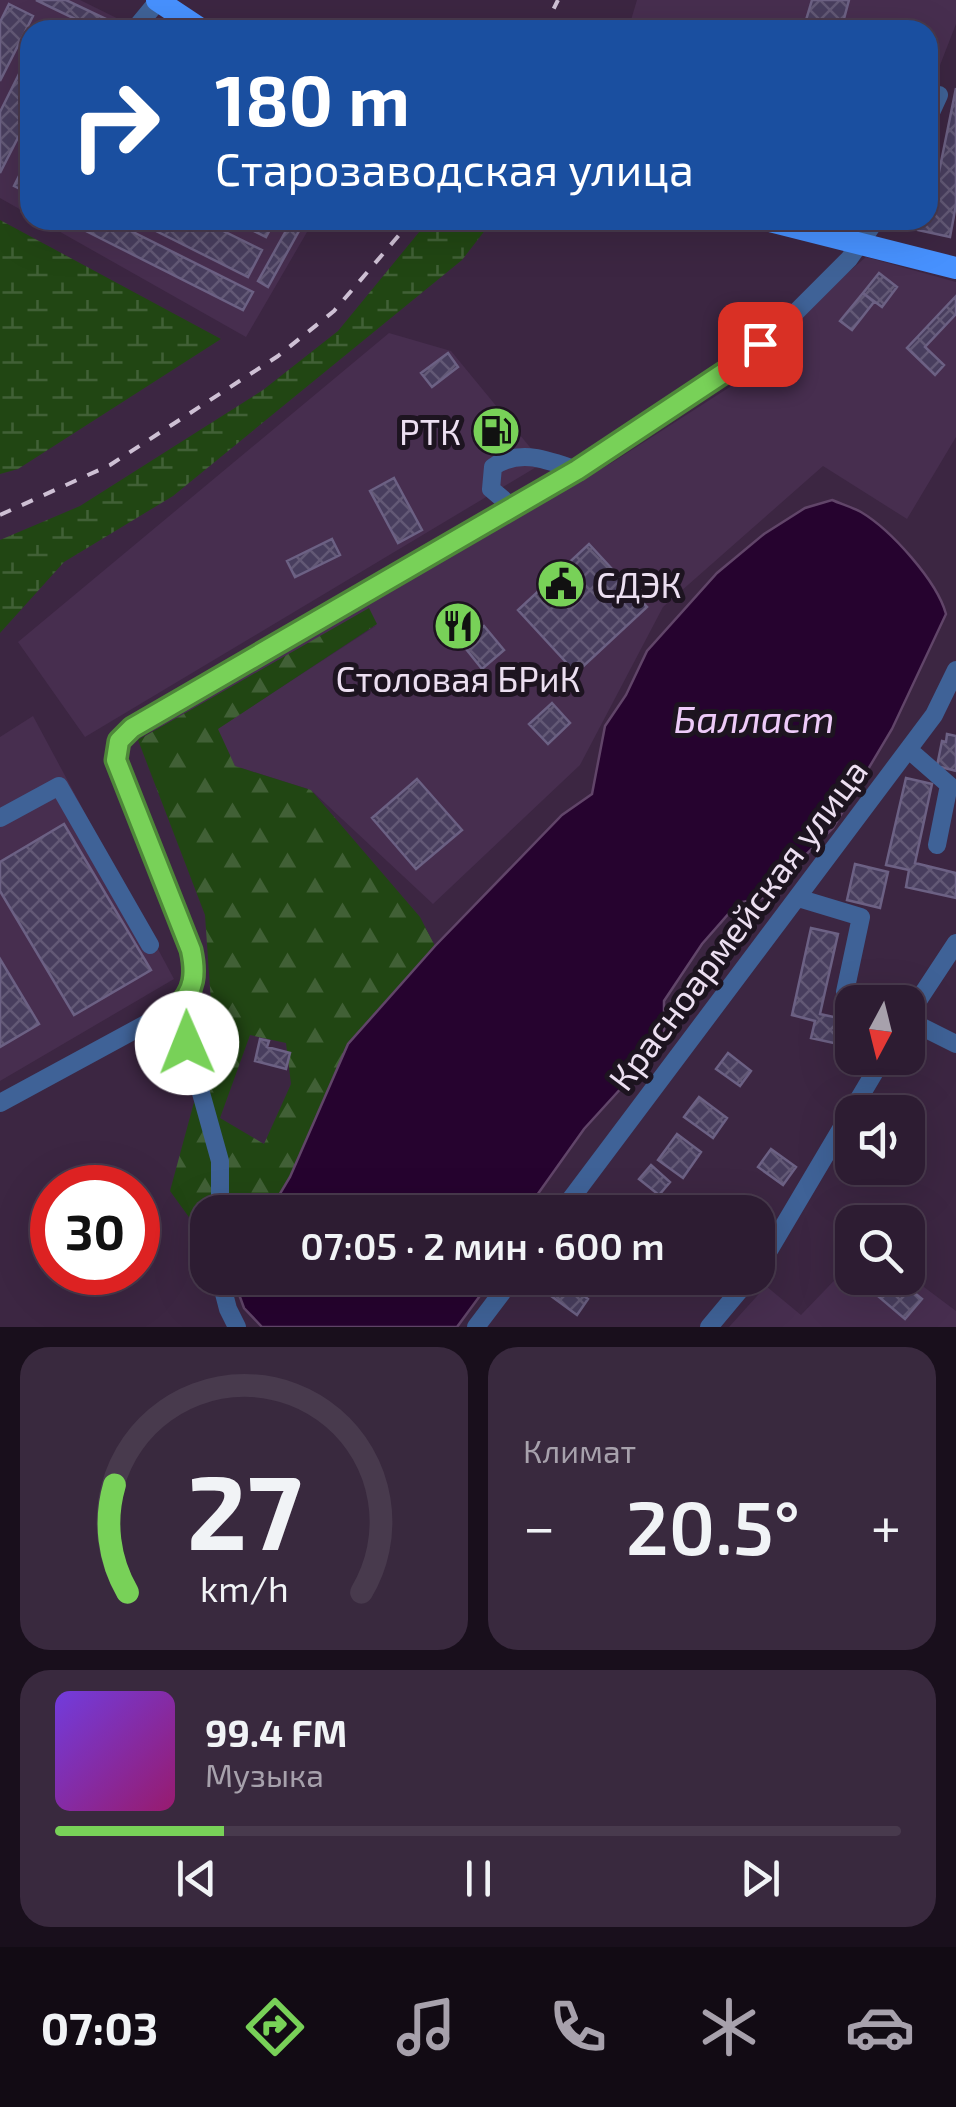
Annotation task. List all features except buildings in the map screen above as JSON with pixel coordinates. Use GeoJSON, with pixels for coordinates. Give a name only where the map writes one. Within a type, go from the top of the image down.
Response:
{"type":"FeatureCollection","features":[{"type":"Feature","properties":{"kind":"main road"},"geometry":{"type":"LineString","coordinates":[[157,0],[187,20]]}},
{"type":"Feature","properties":{"kind":"main road"},"geometry":{"type":"LineString","coordinates":[[806,230],[956,268]]}},
{"type":"Feature","properties":{"kind":"street"},"geometry":{"type":"LineString","coordinates":[[142,20],[157,0]]}},
{"type":"Feature","properties":{"kind":"street"},"geometry":{"type":"LineString","coordinates":[[0,1102],[177,1007],[192,990],[191,950],[116,760],[119,741],[132,728],[577,470],[734,366],[783,325],[870,230]]}},
{"type":"Feature","properties":{"kind":"street"},"geometry":{"type":"LineString","coordinates":[[511,506],[491,489],[492,468],[506,458],[524,454],[577,470]]}},
{"type":"Feature","properties":{"kind":"street","name":"Красноармейская улица"},"geometry":{"type":"LineString","coordinates":[[575,1195],[934,716],[956,670]]}},
{"type":"Feature","properties":{"kind":"street"},"geometry":{"type":"LineString","coordinates":[[909,750],[949,785],[937,845]]}},
{"type":"Feature","properties":{"kind":"street"},"geometry":{"type":"LineString","coordinates":[[0,818],[59,786],[150,946]]}},
{"type":"Feature","properties":{"kind":"street"},"geometry":{"type":"LineString","coordinates":[[798,898],[861,917],[846,985]]}},
{"type":"Feature","properties":{"kind":"street"},"geometry":{"type":"LineString","coordinates":[[925,991],[956,943]]}},
{"type":"Feature","properties":{"kind":"street"},"geometry":{"type":"LineString","coordinates":[[177,1007],[220,1161],[220,1195]]}},
{"type":"Feature","properties":{"kind":"street"},"geometry":{"type":"LineString","coordinates":[[925,1027],[956,1044]]}},
{"type":"Feature","properties":{"kind":"street"},"geometry":{"type":"LineString","coordinates":[[775,1240],[873,1075]]}},
{"type":"Feature","properties":{"kind":"street"},"geometry":{"type":"LineString","coordinates":[[224,1295],[238,1327]]}},
{"type":"Feature","properties":{"kind":"street"},"geometry":{"type":"LineString","coordinates":[[476,1327],[500,1295]]}},
{"type":"Feature","properties":{"kind":"street"},"geometry":{"type":"LineString","coordinates":[[709,1327],[736,1295]]}},
{"type":"Feature","properties":{"kind":"shaded area"},"geometry":{"type":"Polygon","coordinates":[[[0,0],[80,0],[121,20],[20,20],[20,209],[0,198],[0,0]]]}},
{"type":"Feature","properties":{"kind":"shaded area"},"geometry":{"type":"Polygon","coordinates":[[[637,0],[956,0],[956,24],[938,70],[938,20],[631,20],[637,0]]]}},
{"type":"Feature","properties":{"kind":"shaded area"},"geometry":{"type":"Polygon","coordinates":[[[57,230],[308,230],[246,337],[57,230]]]}},
{"type":"Feature","properties":{"kind":"shaded area"},"geometry":{"type":"Polygon","coordinates":[[[866,257],[956,282],[956,437],[907,519],[823,466],[663,607],[580,765],[433,904],[311,790],[235,766],[217,729],[377,625],[127,743],[613,462],[736,383],[866,257]]]}},
{"type":"Feature","properties":{"kind":"shaded area"},"geometry":{"type":"Polygon","coordinates":[[[389,333],[451,351],[543,463],[85,737],[18,642],[389,333]]]}},
{"type":"Feature","properties":{"kind":"shaded area"},"geometry":{"type":"Polygon","coordinates":[[[33,716],[174,979],[0,1081],[0,737],[33,716]]]}},
{"type":"Feature","properties":{"kind":"shaded area"},"geometry":{"type":"Polygon","coordinates":[[[835,1280],[835,1295],[925,1295],[925,1288],[956,1311],[956,1327],[729,1327],[758,1295],[775,1293],[801,1315],[835,1280]]]}},
{"type":"Feature","properties":{"kind":"green space"},"geometry":{"type":"Polygon","coordinates":[[[0,220],[221,339],[18,469],[0,474],[0,220]]]}},
{"type":"Feature","properties":{"kind":"green space"},"geometry":{"type":"Polygon","coordinates":[[[421,230],[485,230],[462,260],[173,496],[64,562],[0,633],[0,540],[80,506],[263,390],[338,331],[421,230]]]}},
{"type":"Feature","properties":{"kind":"green space"},"geometry":{"type":"Polygon","coordinates":[[[369,608],[377,624],[218,729],[235,766],[311,790],[420,917],[435,946],[348,1044],[279,1195],[190,1195],[190,1219],[170,1191],[213,1032],[205,915],[138,740],[369,608]],[[250,1035],[220,1118],[264,1144],[291,1084],[286,1043],[250,1035]]]}},
{"type":"Feature","properties":{"kind":"water","name":"Балласт"},"geometry":{"type":"Polygon","coordinates":[[[832,500],[873,520],[923,572],[946,614],[892,729],[833,828],[762,898],[738,903],[702,944],[664,1001],[664,1041],[584,1129],[537,1195],[279,1195],[348,1044],[435,946],[562,815],[592,794],[605,726],[626,695],[647,651],[717,573],[764,534],[805,508],[832,500]]]}},
{"type":"Feature","properties":{"kind":"water"},"geometry":{"type":"Polygon","coordinates":[[[239,1295],[481,1295],[457,1327],[262,1327],[244,1308],[239,1295]]]}},
{"type":"Feature","properties":{"kind":"railway"},"geometry":{"type":"LineString","coordinates":[[548,20],[558,0]]}},
{"type":"Feature","properties":{"kind":"railway"},"geometry":{"type":"LineString","coordinates":[[0,515],[110,465],[278,356],[334,311],[403,230]]}},
{"type":"Feature","properties":{"kind":"place","name":"РТК"},"geometry":{"type":"Point","coordinates":[496,431]}},
{"type":"Feature","properties":{"kind":"place","name":"СДЭК"},"geometry":{"type":"Point","coordinates":[561,584]}},
{"type":"Feature","properties":{"kind":"place","name":"Столовая БРиК"},"geometry":{"type":"Point","coordinates":[458,626]}},
{"type":"Feature","properties":{"kind":"route"},"geometry":{"type":"LineString","coordinates":[[187,1043],[177,1007],[192,990],[194,961],[116,760],[119,741],[132,728],[577,470],[734,366],[760,344]]}}]}
